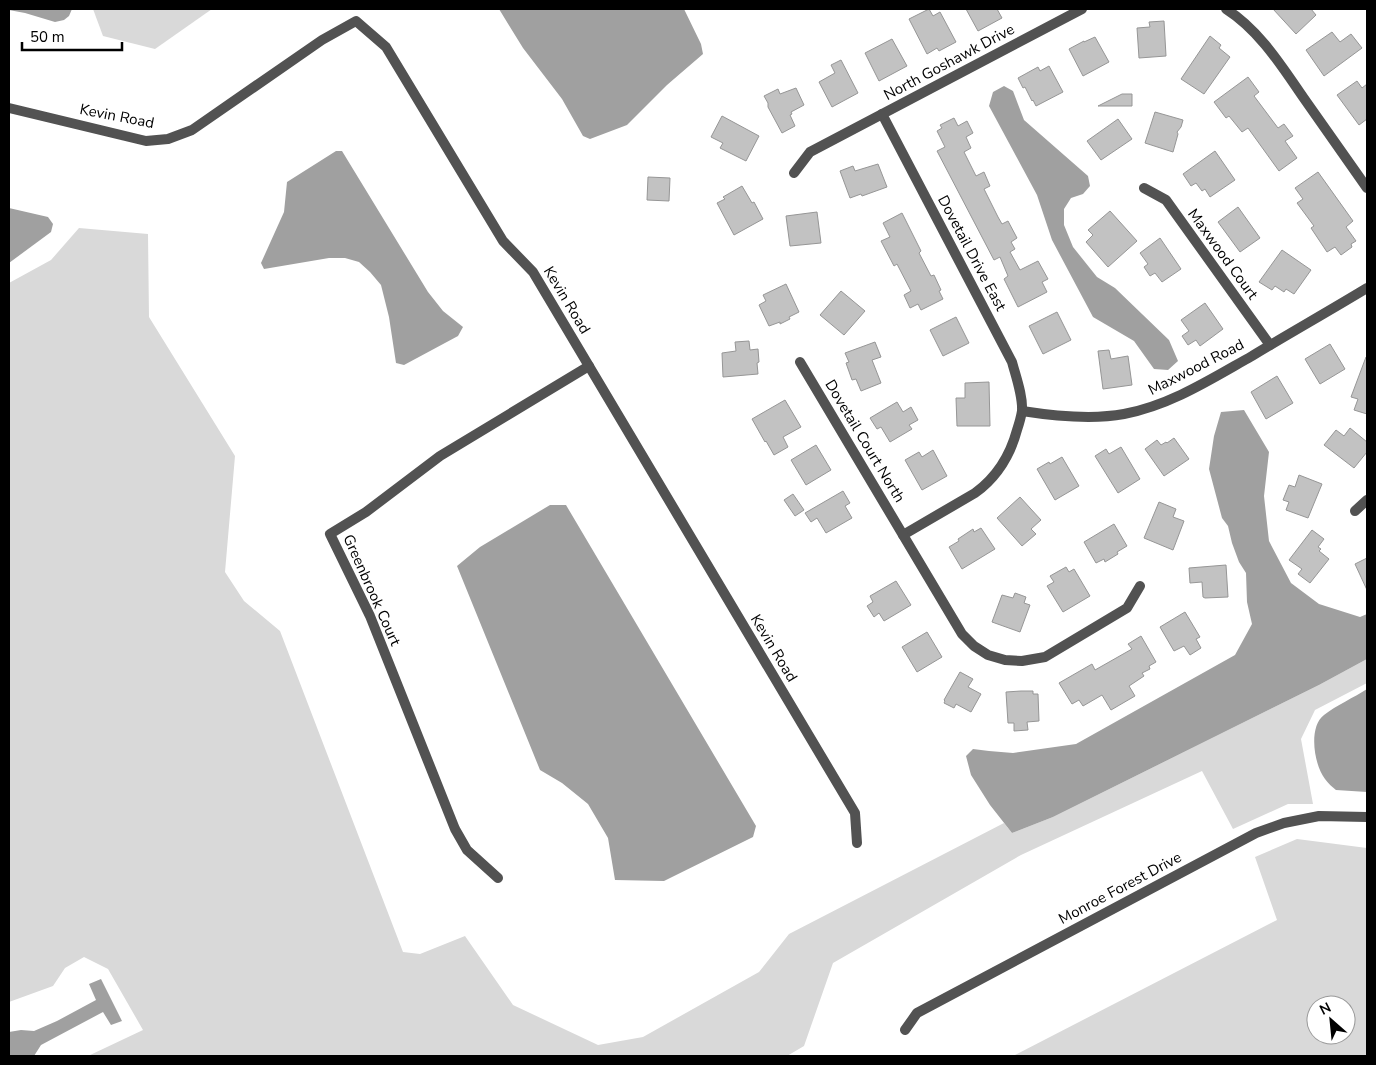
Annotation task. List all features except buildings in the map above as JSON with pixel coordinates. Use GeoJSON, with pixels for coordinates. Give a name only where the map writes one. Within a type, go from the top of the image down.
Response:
{"type":"FeatureCollection","features":[{"type":"Feature","properties":{"kind":"street","name":"North Goshawk Drive"},"geometry":{"type":"LineString","coordinates":[[794,173],[810,152],[1082,9]]}},
{"type":"Feature","properties":{"kind":"street"},"geometry":{"type":"LineString","coordinates":[[1226,9],[1255,32],[1277,60],[1367,188]]}},
{"type":"Feature","properties":{"kind":"street","name":"Kevin Road"},"geometry":{"type":"LineString","coordinates":[[9,108],[146,141],[168,139],[192,130],[322,40],[356,21],[386,47],[502,241],[533,272],[855,814],[857,843]]}},
{"type":"Feature","properties":{"kind":"street","name":"Dovetail Drive East"},"geometry":{"type":"LineString","coordinates":[[882,114],[1012,362],[1018,383],[1022,411]]}},
{"type":"Feature","properties":{"kind":"street","name":"Maxwood Court"},"geometry":{"type":"LineString","coordinates":[[1144,188],[1166,200],[1270,345]]}},
{"type":"Feature","properties":{"kind":"street","name":"Maxwood Road"},"geometry":{"type":"LineString","coordinates":[[1022,411],[1073,416],[1122,414],[1143,410],[1170,401],[1208,381],[1367,288]]}},
{"type":"Feature","properties":{"kind":"street","name":"Dovetail Court North"},"geometry":{"type":"LineString","coordinates":[[800,362],[962,634],[974,646],[988,655],[1004,660],[1022,662],[1045,657],[1127,608],[1140,586]]}},
{"type":"Feature","properties":{"kind":"street","name":"Greenbrook Court"},"geometry":{"type":"LineString","coordinates":[[498,878],[467,850],[455,829],[370,616],[330,534],[366,512],[440,456],[589,366]]}},
{"type":"Feature","properties":{"kind":"street"},"geometry":{"type":"LineString","coordinates":[[903,535],[984,486],[1003,464],[1014,443],[1022,411]]}},
{"type":"Feature","properties":{"kind":"street"},"geometry":{"type":"LineString","coordinates":[[1355,511],[1367,500]]}},
{"type":"Feature","properties":{"kind":"street","name":"Monroe Forest Drive"},"geometry":{"type":"LineString","coordinates":[[905,1030],[917,1013],[1256,833],[1284,823],[1319,816],[1367,817]]}},
{"type":"Feature","properties":{"kind":"shaded area"},"geometry":{"type":"Polygon","coordinates":[[[9,9],[72,9],[69,16],[64,20],[55,22],[9,9]]]}},
{"type":"Feature","properties":{"kind":"shaded area"},"geometry":{"type":"Polygon","coordinates":[[[93,9],[212,9],[155,49],[103,36],[93,9]]]}},
{"type":"Feature","properties":{"kind":"shaded area"},"geometry":{"type":"Polygon","coordinates":[[[499,9],[684,9],[701,44],[703,54],[667,85],[627,125],[590,139],[583,136],[562,99],[523,48],[499,9]]]}},
{"type":"Feature","properties":{"kind":"shaded area"},"geometry":{"type":"Polygon","coordinates":[[[1004,86],[1013,91],[1024,120],[1088,176],[1090,186],[1083,194],[1071,198],[1064,209],[1064,225],[1073,247],[1097,277],[1115,288],[1169,340],[1178,361],[1168,370],[1154,369],[1134,341],[1093,317],[1052,240],[1037,195],[989,106],[993,92],[1004,86]]]}},
{"type":"Feature","properties":{"kind":"shaded area"},"geometry":{"type":"Polygon","coordinates":[[[336,151],[342,151],[428,292],[443,311],[463,327],[458,336],[404,365],[396,363],[389,317],[381,285],[359,262],[345,258],[329,258],[264,269],[261,263],[284,212],[287,182],[336,151]]]}},
{"type":"Feature","properties":{"kind":"shaded area"},"geometry":{"type":"Polygon","coordinates":[[[9,208],[48,217],[53,224],[51,232],[9,263],[9,208]]]}},
{"type":"Feature","properties":{"kind":"shaded area"},"geometry":{"type":"Polygon","coordinates":[[[79,228],[148,234],[149,317],[235,456],[225,572],[244,601],[280,631],[403,952],[420,954],[465,936],[513,1005],[598,1045],[643,1037],[759,972],[789,934],[1004,823],[1012,833],[1053,817],[1319,685],[1367,659],[1367,683],[1315,710],[1301,739],[1313,804],[1288,804],[1233,829],[1202,771],[1021,855],[833,963],[804,1046],[787,1056],[88,1056],[143,1030],[108,969],[84,957],[65,968],[53,986],[9,1002],[9,283],[51,260],[79,228]]]}},
{"type":"Feature","properties":{"kind":"shaded area"},"geometry":{"type":"Polygon","coordinates":[[[1244,410],[1269,452],[1264,496],[1269,541],[1291,583],[1319,604],[1360,617],[1367,614],[1367,659],[1319,685],[1053,817],[1012,833],[990,805],[971,775],[966,756],[973,749],[1013,753],[1076,744],[1235,655],[1252,624],[1247,602],[1246,573],[1239,562],[1228,526],[1222,518],[1209,469],[1214,436],[1221,412],[1244,410]]]}},
{"type":"Feature","properties":{"kind":"shaded area"},"geometry":{"type":"Polygon","coordinates":[[[550,505],[566,505],[756,826],[753,837],[664,881],[615,880],[608,838],[588,804],[562,783],[540,770],[457,566],[480,547],[550,505]]]}},
{"type":"Feature","properties":{"kind":"shaded area"},"geometry":{"type":"Polygon","coordinates":[[[1367,689],[1367,792],[1336,790],[1325,779],[1318,765],[1314,746],[1316,728],[1324,715],[1367,689]]]}},
{"type":"Feature","properties":{"kind":"shaded area"},"geometry":{"type":"Polygon","coordinates":[[[1297,839],[1367,848],[1367,1056],[1013,1056],[1277,920],[1255,857],[1297,839]]]}},
{"type":"Feature","properties":{"kind":"shaded area"},"geometry":{"type":"Polygon","coordinates":[[[101,979],[122,1021],[111,1025],[103,1012],[41,1045],[34,1056],[9,1056],[9,1032],[21,1030],[34,1031],[96,1000],[89,984],[101,979]]]}}]}
